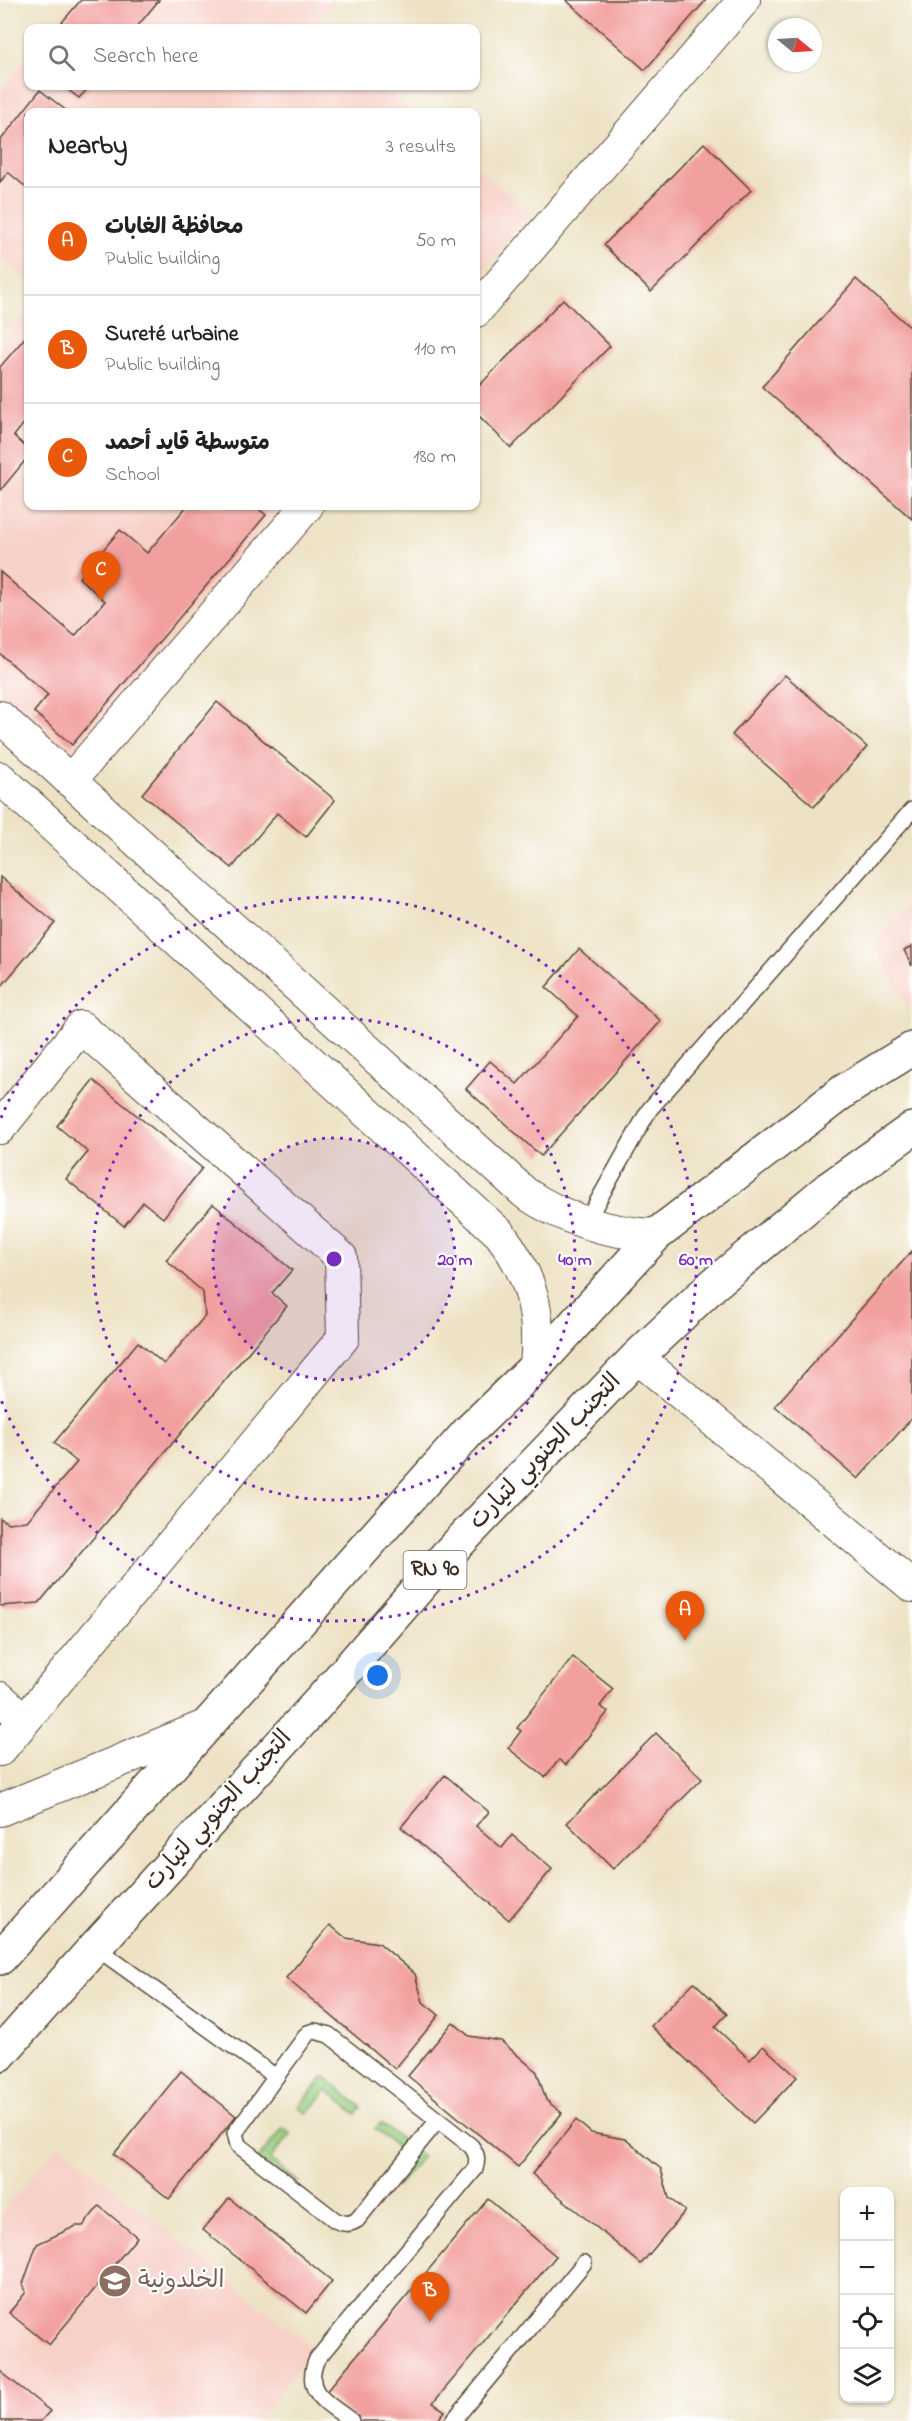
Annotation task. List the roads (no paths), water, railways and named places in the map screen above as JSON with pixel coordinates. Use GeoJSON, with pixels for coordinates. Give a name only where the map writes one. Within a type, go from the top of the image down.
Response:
{"type":"FeatureCollection","features":[{"type":"Feature","properties":{"kind":"highway","name":"RN 90"},"geometry":{"type":"LineString","coordinates":[[0,1958],[471,1430],[537,1366],[656,1235],[844,1091],[912,1049]]}},
{"type":"Feature","properties":{"kind":"highway","name":"التجنب الجنوبي لتيارت"},"geometry":{"type":"LineString","coordinates":[[0,2054],[320,1701],[446,1556],[637,1357],[713,1285],[828,1189],[912,1129]]}},
{"type":"Feature","properties":{"kind":"street"},"geometry":{"type":"LineString","coordinates":[[480,306],[744,0]]}},
{"type":"Feature","properties":{"kind":"street"},"geometry":{"type":"LineString","coordinates":[[70,781],[304,510]]}},
{"type":"Feature","properties":{"kind":"street"},"geometry":{"type":"LineString","coordinates":[[0,717],[507,1179],[544,1206],[585,1224],[631,1234],[656,1235]]}},
{"type":"Feature","properties":{"kind":"street"},"geometry":{"type":"LineString","coordinates":[[0,778],[500,1234],[515,1253],[533,1296],[538,1319],[537,1366]]}},
{"type":"Feature","properties":{"kind":"street"},"geometry":{"type":"LineString","coordinates":[[0,1128],[81,1027],[341,1257],[343,1338],[0,1750]]}},
{"type":"Feature","properties":{"kind":"street"},"geometry":{"type":"LineString","coordinates":[[637,1357],[912,1586]]}},
{"type":"Feature","properties":{"kind":"street"},"geometry":{"type":"LineString","coordinates":[[0,1698],[24,1720]]}},
{"type":"Feature","properties":{"kind":"street"},"geometry":{"type":"LineString","coordinates":[[0,1810],[205,1726]]}},
{"type":"Feature","properties":{"kind":"lane"},"geometry":{"type":"LineString","coordinates":[[585,1224],[649,1110],[912,810]]}},
{"type":"Feature","properties":{"kind":"lane"},"geometry":{"type":"LineString","coordinates":[[95,1947],[276,2077]]}},
{"type":"Feature","properties":{"kind":"lane"},"geometry":{"type":"LineString","coordinates":[[351,2421],[315,2391],[311,2381],[317,2359],[475,2169],[478,2160],[476,2152],[438,2120],[322,2031],[308,2033],[235,2133],[238,2145],[342,2224],[357,2220],[438,2120]]}},
{"type":"Feature","properties":{"kind":"lane"},"geometry":{"type":"LineString","coordinates":[[453,2421],[584,2263]]}},
{"type":"Feature","properties":{"kind":"place","name":"متوسطة قايد أحمد"},"geometry":{"type":"Point","coordinates":[101,601]}},
{"type":"Feature","properties":{"kind":"place","name":"محافظة الغابات"},"geometry":{"type":"Point","coordinates":[685,1641]}},
{"type":"Feature","properties":{"kind":"place","name":"الخلدونية"},"geometry":{"type":"Point","coordinates":[115,2281]}},
{"type":"Feature","properties":{"kind":"place","name":"Sureté urbaine"},"geometry":{"type":"Point","coordinates":[430,2322]}}]}
